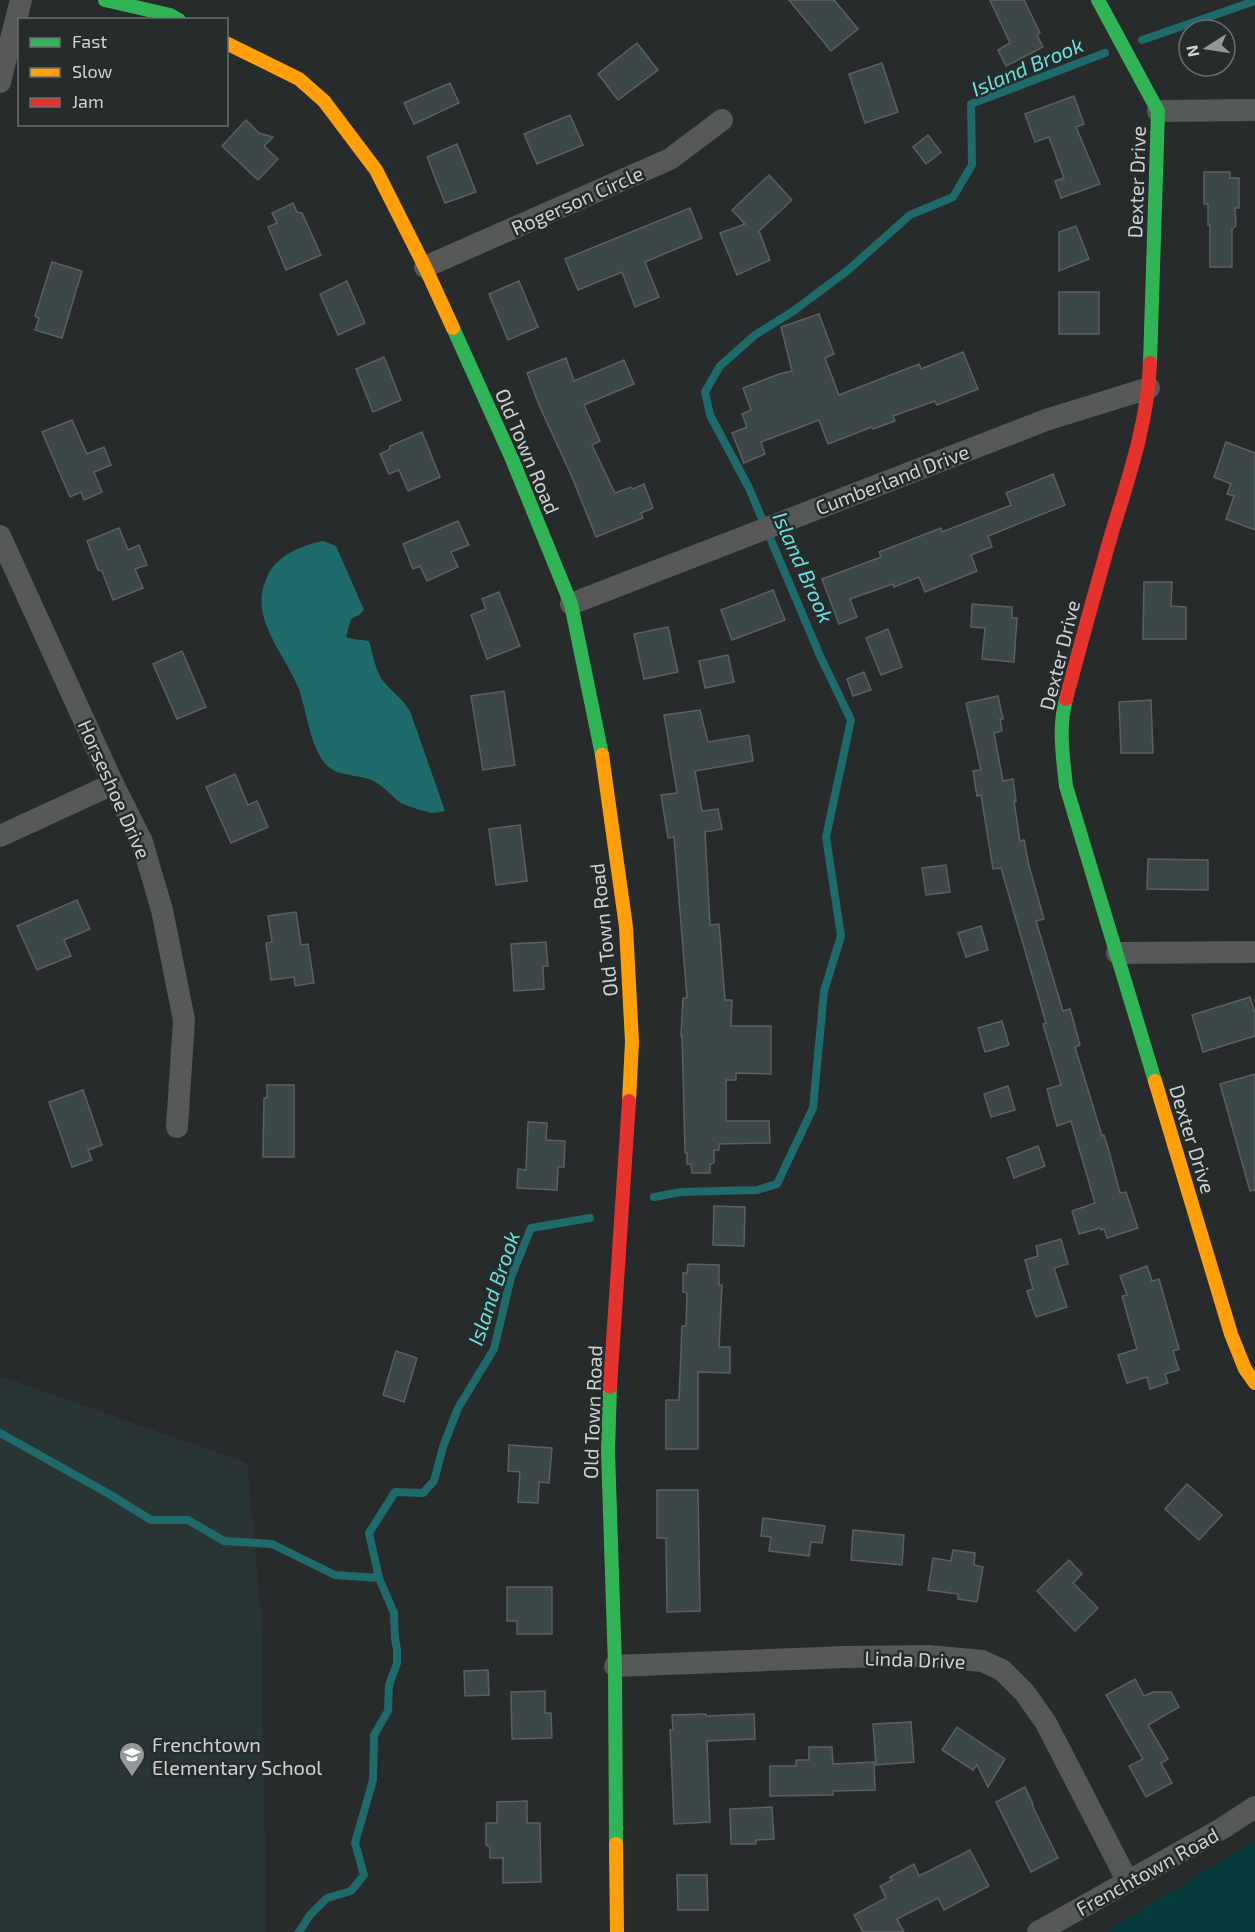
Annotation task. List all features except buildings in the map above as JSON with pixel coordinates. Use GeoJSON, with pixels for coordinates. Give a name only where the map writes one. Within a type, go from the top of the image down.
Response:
{"type":"FeatureCollection","features":[{"type":"Feature","properties":{"kind":"main road"},"geometry":{"type":"LineString","coordinates":[[107,0],[175,18]]}},
{"type":"Feature","properties":{"kind":"main road","name":"Dexter Drive"},"geometry":{"type":"LineString","coordinates":[[1098,0],[1158,111],[1149,388],[1134,459],[1090,604],[1062,713],[1062,748],[1066,786],[1231,1334],[1245,1369],[1255,1383]]}},
{"type":"Feature","properties":{"kind":"main road","name":"Old Town Road"},"geometry":{"type":"LineString","coordinates":[[228,44],[299,79],[324,100],[376,170],[425,267],[512,459],[571,604],[599,736],[624,916],[632,1042],[608,1451],[615,1666],[617,1932]]}},
{"type":"Feature","properties":{"kind":"street"},"geometry":{"type":"LineString","coordinates":[[0,82],[21,0]]}},
{"type":"Feature","properties":{"kind":"street"},"geometry":{"type":"LineString","coordinates":[[1158,111],[1255,110]]}},
{"type":"Feature","properties":{"kind":"street","name":"Rogerson Circle"},"geometry":{"type":"LineString","coordinates":[[425,267],[670,159],[722,120]]}},
{"type":"Feature","properties":{"kind":"street","name":"Cumberland Drive"},"geometry":{"type":"LineString","coordinates":[[571,604],[1047,420],[1149,388]]}},
{"type":"Feature","properties":{"kind":"street","name":"Horseshoe Drive"},"geometry":{"type":"LineString","coordinates":[[0,536],[113,784],[142,842],[162,910],[184,1020],[177,1127]]}},
{"type":"Feature","properties":{"kind":"street"},"geometry":{"type":"LineString","coordinates":[[0,836],[113,784]]}},
{"type":"Feature","properties":{"kind":"street"},"geometry":{"type":"LineString","coordinates":[[1117,953],[1255,952]]}},
{"type":"Feature","properties":{"kind":"street","name":"Linda Drive"},"geometry":{"type":"LineString","coordinates":[[615,1666],[893,1656],[929,1656],[982,1661],[1002,1670],[1025,1693],[1046,1723],[1128,1882]]}},
{"type":"Feature","properties":{"kind":"street","name":"Frenchtown Road"},"geometry":{"type":"LineString","coordinates":[[1038,1932],[1223,1828],[1255,1806]]}},
{"type":"Feature","properties":{"kind":"shaded area"},"geometry":{"type":"Polygon","coordinates":[[[323,541],[336,546],[364,610],[351,619],[346,637],[369,641],[381,678],[410,711],[445,811],[431,813],[403,804],[373,781],[344,774],[329,767],[317,751],[298,687],[265,620],[262,592],[271,569],[283,557],[298,549],[323,541]]]}},
{"type":"Feature","properties":{"kind":"shaded area","name":"Frenchtown Elementary School"},"geometry":{"type":"Polygon","coordinates":[[[0,1376],[247,1463],[262,1623],[266,1932],[0,1932],[0,1376]]]}},
{"type":"Feature","properties":{"kind":"shaded area"},"geometry":{"type":"Polygon","coordinates":[[[1255,1841],[1255,1932],[1105,1932],[1255,1841]]]}},
{"type":"Feature","properties":{"kind":"waterway","name":"Island Brook"},"geometry":{"type":"LineString","coordinates":[[1142,40],[1255,1]]}},
{"type":"Feature","properties":{"kind":"waterway","name":"Island Brook"},"geometry":{"type":"LineString","coordinates":[[654,1197],[681,1192],[757,1190],[777,1184],[813,1108],[824,991],[841,936],[826,837],[851,720],[821,658],[749,488],[710,415],[705,392],[720,366],[755,335],[792,312],[847,271],[910,215],[953,197],[972,165],[971,104],[1105,53]]}},
{"type":"Feature","properties":{"kind":"waterway","name":"Island Brook"},"geometry":{"type":"LineString","coordinates":[[299,1932],[310,1915],[327,1898],[351,1891],[364,1875],[355,1843],[373,1780],[374,1735],[388,1711],[389,1685],[397,1663],[394,1613],[379,1578],[369,1533],[395,1492],[423,1493],[434,1481],[443,1447],[458,1408],[494,1349],[511,1277],[531,1228],[590,1218]]}},
{"type":"Feature","properties":{"kind":"waterway"},"geometry":{"type":"LineString","coordinates":[[0,1433],[151,1520],[188,1520],[224,1541],[272,1544],[335,1575],[379,1578]]}},
{"type":"Feature","properties":{"kind":"traffic: fast"},"geometry":{"type":"LineString","coordinates":[[105,0],[175,18]]}},
{"type":"Feature","properties":{"kind":"traffic: fast"},"geometry":{"type":"LineString","coordinates":[[1098,0],[1158,111],[1150,363]]}},
{"type":"Feature","properties":{"kind":"traffic: fast"},"geometry":{"type":"LineString","coordinates":[[453,328],[512,459],[571,604],[602,755]]}},
{"type":"Feature","properties":{"kind":"traffic: fast"},"geometry":{"type":"LineString","coordinates":[[1066,699],[1062,732],[1066,786],[1155,1081]]}},
{"type":"Feature","properties":{"kind":"traffic: fast"},"geometry":{"type":"LineString","coordinates":[[610,1387],[608,1451],[615,1666],[616,1844]]}},
{"type":"Feature","properties":{"kind":"traffic: slow"},"geometry":{"type":"LineString","coordinates":[[228,44],[299,79],[324,101],[376,170],[453,328]]}},
{"type":"Feature","properties":{"kind":"traffic: slow"},"geometry":{"type":"LineString","coordinates":[[602,755],[626,927],[632,1042],[629,1101]]}},
{"type":"Feature","properties":{"kind":"traffic: slow"},"geometry":{"type":"LineString","coordinates":[[1155,1081],[1231,1334],[1245,1369],[1255,1383]]}},
{"type":"Feature","properties":{"kind":"traffic: slow"},"geometry":{"type":"LineString","coordinates":[[616,1844],[617,1932]]}},
{"type":"Feature","properties":{"kind":"traffic: jam"},"geometry":{"type":"LineString","coordinates":[[1066,699],[1137,449],[1146,406],[1150,363]]}},
{"type":"Feature","properties":{"kind":"traffic: jam"},"geometry":{"type":"LineString","coordinates":[[610,1387],[629,1101]]}},
{"type":"Feature","properties":{"kind":"place","name":"Frenchtown Elementary School"},"geometry":{"type":"Point","coordinates":[132,1778]}}]}
